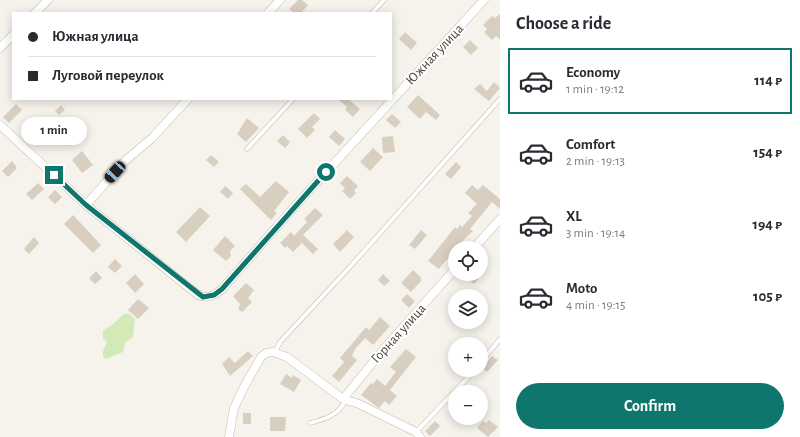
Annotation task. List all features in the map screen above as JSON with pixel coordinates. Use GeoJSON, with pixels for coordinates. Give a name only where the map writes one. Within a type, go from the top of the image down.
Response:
{"type":"FeatureCollection","features":[{"type":"Feature","properties":{"kind":"street"},"geometry":{"type":"LineString","coordinates":[[36,12],[48,0]]}},
{"type":"Feature","properties":{"kind":"street"},"geometry":{"type":"LineString","coordinates":[[269,12],[280,0]]}},
{"type":"Feature","properties":{"kind":"street","name":"Южная улица"},"geometry":{"type":"LineString","coordinates":[[86,205],[203,297],[214,295],[222,289],[296,205],[484,0]]}},
{"type":"Feature","properties":{"kind":"street"},"geometry":{"type":"LineString","coordinates":[[0,48],[12,36]]}},
{"type":"Feature","properties":{"kind":"street"},"geometry":{"type":"LineString","coordinates":[[0,125],[86,205],[125,161],[152,138],[187,100]]}},
{"type":"Feature","properties":{"kind":"street"},"geometry":{"type":"LineString","coordinates":[[480,241],[500,219]]}},
{"type":"Feature","properties":{"kind":"street","name":"Горная улица"},"geometry":{"type":"LineString","coordinates":[[345,399],[383,350],[448,277]]}},
{"type":"Feature","properties":{"kind":"street"},"geometry":{"type":"LineString","coordinates":[[229,437],[234,408],[244,387],[261,357],[266,353],[275,352],[287,357],[345,399],[360,404],[418,434]]}},
{"type":"Feature","properties":{"kind":"lane"},"geometry":{"type":"LineString","coordinates":[[373,12],[384,0]]}},
{"type":"Feature","properties":{"kind":"lane"},"geometry":{"type":"LineString","coordinates":[[275,352],[280,342],[349,268],[500,99]]}},
{"type":"Feature","properties":{"kind":"lane"},"geometry":{"type":"LineString","coordinates":[[247,149],[292,100]]}},
{"type":"Feature","properties":{"kind":"lane"},"geometry":{"type":"LineString","coordinates":[[488,354],[500,339]]}},
{"type":"Feature","properties":{"kind":"lane"},"geometry":{"type":"LineString","coordinates":[[418,434],[468,377]]}},
{"type":"Feature","properties":{"kind":"lane"},"geometry":{"type":"LineString","coordinates":[[310,423],[336,414],[345,399]]}},
{"type":"Feature","properties":{"kind":"green space"},"geometry":{"type":"Polygon","coordinates":[[[124,314],[129,314],[135,319],[133,337],[125,343],[123,352],[106,359],[103,356],[103,351],[107,342],[103,338],[103,330],[111,326],[124,314]]]}},
{"type":"Feature","properties":{"kind":"building"},"geometry":{"type":"Polygon","coordinates":[[[298,0],[302,0],[308,5],[302,12],[293,12],[289,9],[298,0]]]}},
{"type":"Feature","properties":{"kind":"building"},"geometry":{"type":"Polygon","coordinates":[[[500,14],[500,39],[496,36],[492,40],[484,32],[487,29],[483,25],[492,16],[495,18],[500,14]]]}},
{"type":"Feature","properties":{"kind":"building"},"geometry":{"type":"Polygon","coordinates":[[[405,32],[417,43],[411,50],[399,39],[405,32]]]}},
{"type":"Feature","properties":{"kind":"building"},"geometry":{"type":"Polygon","coordinates":[[[470,40],[478,48],[471,55],[463,47],[470,40]]]}},
{"type":"Feature","properties":{"kind":"building"},"geometry":{"type":"Polygon","coordinates":[[[494,82],[500,88],[489,101],[474,89],[480,84],[487,91],[494,82]]]}},
{"type":"Feature","properties":{"kind":"building"},"geometry":{"type":"Polygon","coordinates":[[[418,95],[440,115],[436,120],[426,112],[420,119],[407,107],[418,95]]]}},
{"type":"Feature","properties":{"kind":"building"},"geometry":{"type":"Polygon","coordinates":[[[339,100],[349,100],[360,109],[353,117],[345,110],[347,107],[339,100]]]}},
{"type":"Feature","properties":{"kind":"building"},"geometry":{"type":"Polygon","coordinates":[[[16,104],[22,110],[9,123],[3,117],[16,104]]]}},
{"type":"Feature","properties":{"kind":"building"},"geometry":{"type":"Polygon","coordinates":[[[61,105],[65,110],[59,115],[55,111],[61,105]]]}},
{"type":"Feature","properties":{"kind":"building"},"geometry":{"type":"Polygon","coordinates":[[[314,113],[320,119],[312,127],[315,130],[307,138],[298,129],[314,113]]]}},
{"type":"Feature","properties":{"kind":"building"},"geometry":{"type":"Polygon","coordinates":[[[392,114],[401,122],[395,128],[386,120],[392,114]]]}},
{"type":"Feature","properties":{"kind":"building"},"geometry":{"type":"Polygon","coordinates":[[[31,117],[53,135],[46,141],[38,132],[33,137],[31,135],[27,139],[22,135],[24,130],[22,128],[31,117]]]}},
{"type":"Feature","properties":{"kind":"building"},"geometry":{"type":"Polygon","coordinates":[[[247,118],[259,128],[246,142],[237,134],[247,118]]]}},
{"type":"Feature","properties":{"kind":"building"},"geometry":{"type":"Polygon","coordinates":[[[61,124],[73,141],[67,146],[55,129],[61,124]]]}},
{"type":"Feature","properties":{"kind":"building"},"geometry":{"type":"Polygon","coordinates":[[[335,130],[345,139],[339,146],[329,137],[335,130]]]}},
{"type":"Feature","properties":{"kind":"building"},"geometry":{"type":"Polygon","coordinates":[[[283,135],[290,142],[285,148],[277,141],[283,135]]]}},
{"type":"Feature","properties":{"kind":"building"},"geometry":{"type":"Polygon","coordinates":[[[393,136],[395,152],[383,153],[382,137],[393,136]]]}},
{"type":"Feature","properties":{"kind":"building"},"geometry":{"type":"Polygon","coordinates":[[[373,148],[383,157],[370,171],[360,162],[373,148]]]}},
{"type":"Feature","properties":{"kind":"building"},"geometry":{"type":"Polygon","coordinates":[[[82,151],[93,165],[82,173],[72,160],[82,151]]]}},
{"type":"Feature","properties":{"kind":"building"},"geometry":{"type":"Polygon","coordinates":[[[211,155],[219,162],[214,167],[206,160],[211,155]]]}},
{"type":"Feature","properties":{"kind":"building"},"geometry":{"type":"Polygon","coordinates":[[[12,161],[17,168],[8,177],[2,171],[12,161]]]}},
{"type":"Feature","properties":{"kind":"building"},"geometry":{"type":"Polygon","coordinates":[[[456,162],[461,167],[451,179],[445,174],[456,162]]]}},
{"type":"Feature","properties":{"kind":"building"},"geometry":{"type":"Polygon","coordinates":[[[347,176],[358,186],[354,191],[356,193],[350,199],[342,191],[345,188],[340,183],[347,176]]]}},
{"type":"Feature","properties":{"kind":"building"},"geometry":{"type":"Polygon","coordinates":[[[276,181],[289,192],[274,211],[277,213],[271,220],[240,189],[246,184],[260,197],[276,181]]]}},
{"type":"Feature","properties":{"kind":"building"},"geometry":{"type":"Polygon","coordinates":[[[38,183],[44,189],[32,200],[26,194],[38,183]]]}},
{"type":"Feature","properties":{"kind":"building"},"geometry":{"type":"Polygon","coordinates":[[[472,185],[478,190],[483,185],[500,199],[500,209],[492,202],[470,229],[473,231],[462,241],[448,241],[448,260],[439,269],[428,261],[455,227],[457,229],[460,225],[462,227],[472,216],[468,213],[477,204],[465,193],[472,185]]]}},
{"type":"Feature","properties":{"kind":"building"},"geometry":{"type":"Polygon","coordinates":[[[225,186],[233,193],[228,199],[220,192],[225,186]]]}},
{"type":"Feature","properties":{"kind":"building"},"geometry":{"type":"Polygon","coordinates":[[[55,190],[62,197],[55,204],[48,197],[55,190]]]}},
{"type":"Feature","properties":{"kind":"building"},"geometry":{"type":"Polygon","coordinates":[[[200,207],[210,216],[186,242],[176,232],[200,207]]]}},
{"type":"Feature","properties":{"kind":"building"},"geometry":{"type":"Polygon","coordinates":[[[315,208],[323,215],[303,235],[318,249],[313,254],[302,243],[293,252],[287,246],[285,248],[280,243],[291,232],[294,236],[307,222],[304,219],[315,208]]]}},
{"type":"Feature","properties":{"kind":"building"},"geometry":{"type":"Polygon","coordinates":[[[73,215],[101,245],[93,253],[64,224],[73,215]]]}},
{"type":"Feature","properties":{"kind":"building"},"geometry":{"type":"Polygon","coordinates":[[[347,230],[354,237],[340,252],[333,244],[347,230]]]}},
{"type":"Feature","properties":{"kind":"building"},"geometry":{"type":"Polygon","coordinates":[[[421,230],[427,235],[415,249],[409,245],[421,230]]]}},
{"type":"Feature","properties":{"kind":"building"},"geometry":{"type":"Polygon","coordinates":[[[225,236],[235,246],[230,251],[231,256],[226,261],[213,250],[225,236]]]}},
{"type":"Feature","properties":{"kind":"building"},"geometry":{"type":"Polygon","coordinates":[[[34,237],[39,243],[29,254],[24,249],[34,237]]]}},
{"type":"Feature","properties":{"kind":"building"},"geometry":{"type":"Polygon","coordinates":[[[115,259],[122,266],[115,273],[108,267],[115,259]]]}},
{"type":"Feature","properties":{"kind":"building"},"geometry":{"type":"Polygon","coordinates":[[[413,270],[421,277],[420,278],[422,280],[411,292],[401,283],[413,270]]]}},
{"type":"Feature","properties":{"kind":"building"},"geometry":{"type":"Polygon","coordinates":[[[96,271],[102,278],[95,284],[89,278],[96,271]]]}},
{"type":"Feature","properties":{"kind":"building"},"geometry":{"type":"Polygon","coordinates":[[[135,274],[144,284],[135,293],[126,283],[135,274]]]}},
{"type":"Feature","properties":{"kind":"building"},"geometry":{"type":"Polygon","coordinates":[[[383,274],[390,281],[384,286],[378,280],[383,274]]]}},
{"type":"Feature","properties":{"kind":"building"},"geometry":{"type":"Polygon","coordinates":[[[246,283],[254,290],[248,298],[252,302],[242,312],[238,309],[240,304],[233,296],[246,283]]]}},
{"type":"Feature","properties":{"kind":"building"},"geometry":{"type":"Polygon","coordinates":[[[407,294],[415,301],[409,308],[401,300],[407,294]]]}},
{"type":"Feature","properties":{"kind":"building"},"geometry":{"type":"Polygon","coordinates":[[[138,299],[149,308],[138,319],[128,310],[138,299]]]}},
{"type":"Feature","properties":{"kind":"building"},"geometry":{"type":"Polygon","coordinates":[[[380,317],[390,326],[373,345],[365,338],[355,349],[352,356],[357,360],[339,382],[332,376],[344,362],[340,358],[366,327],[369,330],[380,317]]]}},
{"type":"Feature","properties":{"kind":"building"},"geometry":{"type":"Polygon","coordinates":[[[406,349],[416,357],[390,390],[397,396],[389,405],[385,401],[379,408],[361,395],[371,383],[373,384],[377,379],[385,386],[396,372],[390,367],[406,349]]]}},
{"type":"Feature","properties":{"kind":"building"},"geometry":{"type":"Polygon","coordinates":[[[248,351],[253,356],[230,376],[222,364],[229,357],[235,363],[248,351]]]}},
{"type":"Feature","properties":{"kind":"building"},"geometry":{"type":"Polygon","coordinates":[[[492,356],[498,360],[488,371],[488,361],[492,356]]]}},
{"type":"Feature","properties":{"kind":"building"},"geometry":{"type":"Polygon","coordinates":[[[286,374],[292,378],[293,375],[301,380],[294,392],[280,384],[286,374]]]}},
{"type":"Feature","properties":{"kind":"building"},"geometry":{"type":"Polygon","coordinates":[[[243,413],[251,413],[251,424],[243,424],[243,413]]]}},
{"type":"Feature","properties":{"kind":"building"},"geometry":{"type":"Polygon","coordinates":[[[270,417],[286,417],[285,431],[270,431],[270,417]]]}},
{"type":"Feature","properties":{"kind":"building"},"geometry":{"type":"Polygon","coordinates":[[[489,420],[498,427],[488,437],[477,428],[480,425],[488,425],[489,420]]]}},
{"type":"Feature","properties":{"kind":"building"},"geometry":{"type":"Polygon","coordinates":[[[435,421],[440,426],[430,436],[425,431],[435,421]]]}},
{"type":"Feature","properties":{"kind":"route"},"geometry":{"type":"LineString","coordinates":[[54,175],[86,205],[166,270],[203,297],[214,295],[222,289],[276,226],[326,172]]}}]}
